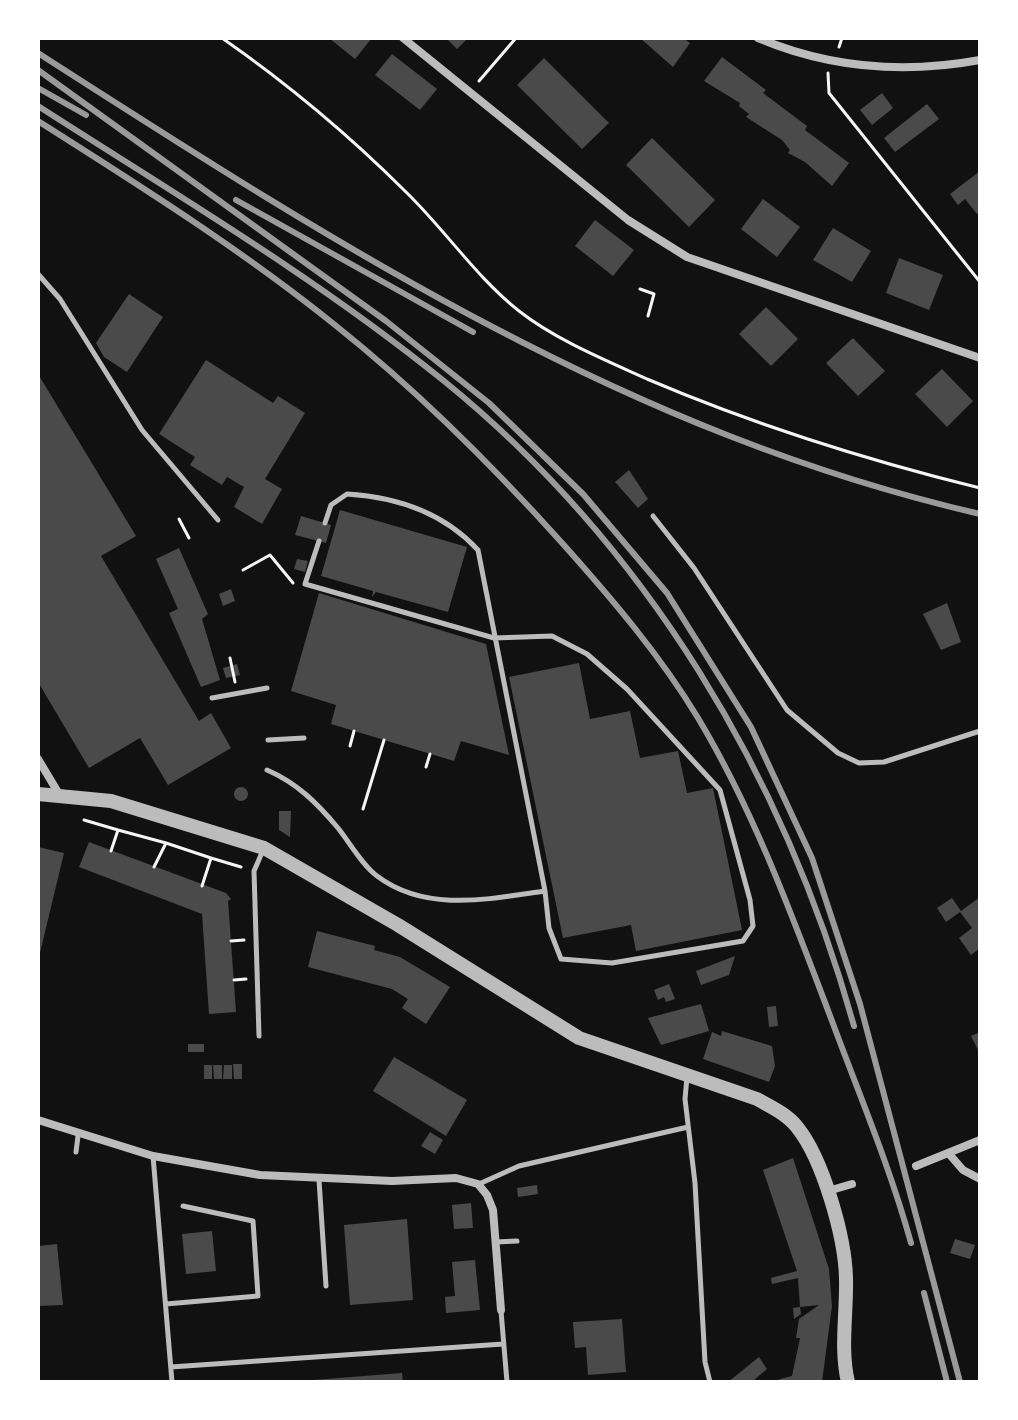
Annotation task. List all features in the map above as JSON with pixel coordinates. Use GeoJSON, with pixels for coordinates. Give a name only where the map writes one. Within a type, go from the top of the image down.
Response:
{"type":"FeatureCollection","features":[{"type":"Feature","properties":{"kind":"street"},"geometry":{"type":"LineString","coordinates":[[403,38],[628,220],[687,257],[980,358]]}},
{"type":"Feature","properties":{"kind":"street"},"geometry":{"type":"LineString","coordinates":[[758,38],[827,61],[887,68],[932,67],[980,60]]}},
{"type":"Feature","properties":{"kind":"street"},"geometry":{"type":"LineString","coordinates":[[38,759],[59,794]]}},
{"type":"Feature","properties":{"kind":"street"},"geometry":{"type":"LineString","coordinates":[[38,794],[111,801],[178,819],[264,848],[398,925],[579,1038],[757,1099],[780,1111],[797,1126],[807,1143],[827,1191],[846,1276],[844,1366],[848,1382]]}},
{"type":"Feature","properties":{"kind":"street"},"geometry":{"type":"LineString","coordinates":[[38,1120],[78,1136],[153,1156],[246,1173],[319,1180],[456,1178],[478,1184],[493,1210],[501,1310]]}},
{"type":"Feature","properties":{"kind":"street"},"geometry":{"type":"LineString","coordinates":[[916,1166],[950,1155],[980,1140]]}},
{"type":"Feature","properties":{"kind":"street"},"geometry":{"type":"LineString","coordinates":[[950,1155],[963,1170],[980,1179]]}},
{"type":"Feature","properties":{"kind":"street"},"geometry":{"type":"LineString","coordinates":[[827,1191],[852,1184]]}},
{"type":"Feature","properties":{"kind":"lane"},"geometry":{"type":"LineString","coordinates":[[38,274],[60,299],[142,430],[218,520]]}},
{"type":"Feature","properties":{"kind":"lane"},"geometry":{"type":"LineString","coordinates":[[319,541],[305,584],[494,638],[552,636],[587,654],[627,689],[720,790],[750,900],[753,926],[743,941],[612,963],[561,959],[549,928],[545,891],[494,638],[478,550],[460,530],[420,509],[378,496],[347,494],[331,505],[325,523]]}},
{"type":"Feature","properties":{"kind":"lane"},"geometry":{"type":"LineString","coordinates":[[653,516],[694,568],[787,710],[838,753],[859,763],[884,762],[980,731]]}},
{"type":"Feature","properties":{"kind":"lane"},"geometry":{"type":"LineString","coordinates":[[212,698],[267,688]]}},
{"type":"Feature","properties":{"kind":"lane"},"geometry":{"type":"LineString","coordinates":[[268,740],[304,738]]}},
{"type":"Feature","properties":{"kind":"lane"},"geometry":{"type":"LineString","coordinates":[[267,770],[289,780],[317,803],[375,875],[400,890],[429,899],[475,901],[545,891]]}},
{"type":"Feature","properties":{"kind":"lane"},"geometry":{"type":"LineString","coordinates":[[259,1036],[254,871],[264,848]]}},
{"type":"Feature","properties":{"kind":"lane"},"geometry":{"type":"LineString","coordinates":[[687,1076],[685,1099],[705,1362],[710,1382]]}},
{"type":"Feature","properties":{"kind":"lane"},"geometry":{"type":"LineString","coordinates":[[478,1184],[519,1166],[689,1127]]}},
{"type":"Feature","properties":{"kind":"lane"},"geometry":{"type":"LineString","coordinates":[[76,1152],[78,1136]]}},
{"type":"Feature","properties":{"kind":"lane"},"geometry":{"type":"LineString","coordinates":[[153,1156],[172,1382]]}},
{"type":"Feature","properties":{"kind":"lane"},"geometry":{"type":"LineString","coordinates":[[319,1180],[326,1286]]}},
{"type":"Feature","properties":{"kind":"lane"},"geometry":{"type":"LineString","coordinates":[[166,1304],[258,1296],[253,1221],[183,1206]]}},
{"type":"Feature","properties":{"kind":"lane"},"geometry":{"type":"LineString","coordinates":[[495,1242],[517,1241]]}},
{"type":"Feature","properties":{"kind":"lane"},"geometry":{"type":"LineString","coordinates":[[501,1310],[507,1382]]}},
{"type":"Feature","properties":{"kind":"lane"},"geometry":{"type":"LineString","coordinates":[[171,1367],[503,1344]]}},
{"type":"Feature","properties":{"kind":"path"},"geometry":{"type":"LineString","coordinates":[[222,38],[279,79],[361,149],[503,296],[534,321],[619,367],[742,418],[888,465],[980,488]]}},
{"type":"Feature","properties":{"kind":"path"},"geometry":{"type":"LineString","coordinates":[[470,92],[516,38]]}},
{"type":"Feature","properties":{"kind":"path"},"geometry":{"type":"LineString","coordinates":[[827,61],[829,93],[980,282]]}},
{"type":"Feature","properties":{"kind":"path"},"geometry":{"type":"LineString","coordinates":[[640,289],[654,294],[648,316]]}},
{"type":"Feature","properties":{"kind":"path"},"geometry":{"type":"LineString","coordinates":[[179,519],[189,538]]}},
{"type":"Feature","properties":{"kind":"path"},"geometry":{"type":"LineString","coordinates":[[243,570],[270,555],[291,582]]}},
{"type":"Feature","properties":{"kind":"path"},"geometry":{"type":"LineString","coordinates":[[230,658],[233,676]]}},
{"type":"Feature","properties":{"kind":"path"},"geometry":{"type":"LineString","coordinates":[[350,746],[354,731]]}},
{"type":"Feature","properties":{"kind":"path"},"geometry":{"type":"LineString","coordinates":[[363,809],[384,740]]}},
{"type":"Feature","properties":{"kind":"path"},"geometry":{"type":"LineString","coordinates":[[426,767],[430,754]]}},
{"type":"Feature","properties":{"kind":"path"},"geometry":{"type":"LineString","coordinates":[[84,820],[254,871]]}},
{"type":"Feature","properties":{"kind":"path"},"geometry":{"type":"LineString","coordinates":[[111,851],[118,830]]}},
{"type":"Feature","properties":{"kind":"path"},"geometry":{"type":"LineString","coordinates":[[154,867],[166,843]]}},
{"type":"Feature","properties":{"kind":"path"},"geometry":{"type":"LineString","coordinates":[[202,886],[211,858]]}},
{"type":"Feature","properties":{"kind":"building"},"geometry":{"type":"Polygon","coordinates":[[[329,38],[372,38],[355,59],[329,38]]]}},
{"type":"Feature","properties":{"kind":"building"},"geometry":{"type":"Polygon","coordinates":[[[446,38],[468,38],[457,49],[446,38]]]}},
{"type":"Feature","properties":{"kind":"building"},"geometry":{"type":"Polygon","coordinates":[[[640,38],[683,38],[690,43],[673,67],[640,38]]]}},
{"type":"Feature","properties":{"kind":"building"},"geometry":{"type":"Polygon","coordinates":[[[392,54],[437,89],[420,110],[375,75],[392,54]]]}},
{"type":"Feature","properties":{"kind":"building"},"geometry":{"type":"Polygon","coordinates":[[[722,57],[807,126],[805,130],[849,163],[832,186],[805,162],[788,153],[790,150],[782,140],[746,117],[749,114],[739,106],[740,103],[704,81],[722,57]]]}},
{"type":"Feature","properties":{"kind":"building"},"geometry":{"type":"Polygon","coordinates":[[[544,58],[609,123],[582,149],[517,85],[544,58]]]}},
{"type":"Feature","properties":{"kind":"building"},"geometry":{"type":"Polygon","coordinates":[[[882,93],[893,108],[872,125],[860,110],[882,93]]]}},
{"type":"Feature","properties":{"kind":"building"},"geometry":{"type":"Polygon","coordinates":[[[927,104],[939,119],[895,152],[884,138],[927,104]]]}},
{"type":"Feature","properties":{"kind":"building"},"geometry":{"type":"Polygon","coordinates":[[[652,138],[715,200],[689,227],[626,165],[652,138]]]}},
{"type":"Feature","properties":{"kind":"building"},"geometry":{"type":"Polygon","coordinates":[[[980,171],[980,211],[977,214],[965,199],[958,205],[950,194],[980,171]]]}},
{"type":"Feature","properties":{"kind":"building"},"geometry":{"type":"Polygon","coordinates":[[[763,199],[800,227],[777,257],[741,229],[763,199]]]}},
{"type":"Feature","properties":{"kind":"building"},"geometry":{"type":"Polygon","coordinates":[[[595,220],[634,250],[613,276],[575,246],[595,220]]]}},
{"type":"Feature","properties":{"kind":"building"},"geometry":{"type":"Polygon","coordinates":[[[833,228],[871,251],[852,282],[813,260],[833,228]]]}},
{"type":"Feature","properties":{"kind":"building"},"geometry":{"type":"Polygon","coordinates":[[[899,258],[943,275],[929,310],[886,293],[899,258]]]}},
{"type":"Feature","properties":{"kind":"building"},"geometry":{"type":"Polygon","coordinates":[[[129,294],[163,317],[127,372],[104,357],[96,343],[129,294]]]}},
{"type":"Feature","properties":{"kind":"building"},"geometry":{"type":"Polygon","coordinates":[[[766,307],[798,339],[771,366],[739,334],[766,307]]]}},
{"type":"Feature","properties":{"kind":"building"},"geometry":{"type":"Polygon","coordinates":[[[853,338],[885,371],[858,396],[826,363],[853,338]]]}},
{"type":"Feature","properties":{"kind":"building"},"geometry":{"type":"Polygon","coordinates":[[[206,360],[273,403],[278,396],[305,413],[265,479],[282,489],[262,524],[234,507],[244,487],[227,477],[222,485],[190,465],[195,457],[159,434],[206,360]]]}},
{"type":"Feature","properties":{"kind":"building"},"geometry":{"type":"Polygon","coordinates":[[[942,369],[973,401],[947,427],[915,394],[942,369]]]}},
{"type":"Feature","properties":{"kind":"building"},"geometry":{"type":"Polygon","coordinates":[[[38,374],[136,536],[101,556],[199,721],[211,713],[231,748],[168,785],[140,738],[89,768],[38,682],[38,374]]]}},
{"type":"Feature","properties":{"kind":"building"},"geometry":{"type":"Polygon","coordinates":[[[629,470],[648,499],[638,508],[615,482],[629,470]]]}},
{"type":"Feature","properties":{"kind":"building"},"geometry":{"type":"Polygon","coordinates":[[[340,510],[467,547],[448,612],[376,592],[372,597],[373,591],[321,576],[340,510]]]}},
{"type":"Feature","properties":{"kind":"building"},"geometry":{"type":"Polygon","coordinates":[[[301,516],[331,525],[326,543],[295,535],[301,516]]]}},
{"type":"Feature","properties":{"kind":"building"},"geometry":{"type":"Polygon","coordinates":[[[179,548],[208,614],[202,619],[220,680],[201,687],[169,613],[178,609],[156,559],[179,548]]]}},
{"type":"Feature","properties":{"kind":"building"},"geometry":{"type":"Polygon","coordinates":[[[297,559],[308,561],[305,572],[294,569],[297,559]]]}},
{"type":"Feature","properties":{"kind":"building"},"geometry":{"type":"Polygon","coordinates":[[[231,589],[235,601],[223,606],[219,594],[231,589]]]}},
{"type":"Feature","properties":{"kind":"building"},"geometry":{"type":"Polygon","coordinates":[[[319,593],[486,644],[509,755],[461,741],[454,761],[331,724],[336,705],[291,691],[319,593]]]}},
{"type":"Feature","properties":{"kind":"building"},"geometry":{"type":"Polygon","coordinates":[[[947,603],[961,642],[941,650],[923,614],[947,603]]]}},
{"type":"Feature","properties":{"kind":"building"},"geometry":{"type":"Polygon","coordinates":[[[579,663],[590,719],[630,711],[640,758],[678,751],[687,793],[713,788],[742,930],[636,951],[631,925],[563,938],[509,677],[579,663]]]}},
{"type":"Feature","properties":{"kind":"building"},"geometry":{"type":"Polygon","coordinates":[[[237,664],[240,675],[226,678],[223,668],[237,664]]]}},
{"type":"Feature","properties":{"kind":"building"},"geometry":{"type":"Polygon","coordinates":[[[241,787],[248,794],[241,801],[234,794],[241,787]]]}},
{"type":"Feature","properties":{"kind":"building"},"geometry":{"type":"Polygon","coordinates":[[[279,811],[291,811],[290,837],[279,830],[279,811]]]}},
{"type":"Feature","properties":{"kind":"building"},"geometry":{"type":"Polygon","coordinates":[[[89,842],[226,893],[231,899],[228,901],[236,1012],[209,1014],[202,914],[79,867],[89,842]]]}},
{"type":"Feature","properties":{"kind":"building"},"geometry":{"type":"Polygon","coordinates":[[[38,847],[64,853],[39,957],[38,957],[38,847]]]}},
{"type":"Feature","properties":{"kind":"building"},"geometry":{"type":"Polygon","coordinates":[[[980,897],[980,948],[971,955],[959,938],[972,928],[960,912],[946,922],[937,908],[952,898],[961,911],[980,897]]]}},
{"type":"Feature","properties":{"kind":"building"},"geometry":{"type":"Polygon","coordinates":[[[317,931],[375,946],[374,950],[400,957],[450,987],[426,1024],[402,1008],[408,999],[392,989],[308,967],[317,931]]]}},
{"type":"Feature","properties":{"kind":"building"},"geometry":{"type":"Polygon","coordinates":[[[735,956],[729,975],[701,985],[696,971],[735,956]]]}},
{"type":"Feature","properties":{"kind":"building"},"geometry":{"type":"Polygon","coordinates":[[[669,984],[675,999],[666,1002],[664,997],[658,1000],[654,990],[669,984]]]}},
{"type":"Feature","properties":{"kind":"building"},"geometry":{"type":"Polygon","coordinates":[[[701,1004],[709,1031],[661,1045],[648,1018],[701,1004]]]}},
{"type":"Feature","properties":{"kind":"building"},"geometry":{"type":"Polygon","coordinates":[[[776,1006],[778,1026],[769,1027],[767,1007],[776,1006]]]}},
{"type":"Feature","properties":{"kind":"building"},"geometry":{"type":"Polygon","coordinates":[[[722,1031],[772,1046],[775,1066],[769,1082],[703,1059],[712,1032],[721,1036],[722,1031]]]}},
{"type":"Feature","properties":{"kind":"building"},"geometry":{"type":"Polygon","coordinates":[[[980,1032],[980,1054],[971,1036],[980,1032]]]}},
{"type":"Feature","properties":{"kind":"building"},"geometry":{"type":"Polygon","coordinates":[[[188,1044],[204,1044],[204,1052],[188,1052],[188,1044]]]}},
{"type":"Feature","properties":{"kind":"building"},"geometry":{"type":"Polygon","coordinates":[[[394,1057],[467,1100],[446,1136],[373,1091],[394,1057]]]}},
{"type":"Feature","properties":{"kind":"building"},"geometry":{"type":"Polygon","coordinates":[[[233,1064],[242,1064],[242,1079],[234,1079],[233,1064]]]}},
{"type":"Feature","properties":{"kind":"building"},"geometry":{"type":"Polygon","coordinates":[[[204,1065],[212,1065],[212,1079],[204,1079],[204,1065]]]}},
{"type":"Feature","properties":{"kind":"building"},"geometry":{"type":"Polygon","coordinates":[[[213,1065],[222,1065],[222,1079],[214,1079],[213,1065]]]}},
{"type":"Feature","properties":{"kind":"building"},"geometry":{"type":"Polygon","coordinates":[[[224,1065],[232,1065],[232,1079],[223,1079],[224,1065]]]}},
{"type":"Feature","properties":{"kind":"building"},"geometry":{"type":"Polygon","coordinates":[[[430,1132],[443,1140],[435,1154],[421,1146],[430,1132]]]}},
{"type":"Feature","properties":{"kind":"building"},"geometry":{"type":"Polygon","coordinates":[[[793,1158],[829,1269],[832,1306],[822,1382],[769,1382],[792,1376],[800,1338],[796,1338],[799,1319],[819,1305],[800,1307],[798,1278],[772,1284],[771,1278],[797,1271],[763,1170],[793,1158]]]}},
{"type":"Feature","properties":{"kind":"building"},"geometry":{"type":"Polygon","coordinates":[[[537,1185],[538,1194],[518,1197],[517,1188],[537,1185]]]}},
{"type":"Feature","properties":{"kind":"building"},"geometry":{"type":"Polygon","coordinates":[[[471,1203],[473,1228],[454,1229],[452,1205],[471,1203]]]}},
{"type":"Feature","properties":{"kind":"building"},"geometry":{"type":"Polygon","coordinates":[[[407,1219],[413,1300],[350,1305],[344,1225],[407,1219]]]}},
{"type":"Feature","properties":{"kind":"building"},"geometry":{"type":"Polygon","coordinates":[[[212,1231],[216,1271],[186,1274],[182,1234],[212,1231]]]}},
{"type":"Feature","properties":{"kind":"building"},"geometry":{"type":"Polygon","coordinates":[[[955,1239],[975,1245],[970,1259],[950,1253],[955,1239]]]}},
{"type":"Feature","properties":{"kind":"building"},"geometry":{"type":"Polygon","coordinates":[[[57,1244],[63,1305],[38,1306],[38,1246],[57,1244]]]}},
{"type":"Feature","properties":{"kind":"building"},"geometry":{"type":"Polygon","coordinates":[[[475,1260],[480,1310],[446,1313],[445,1297],[455,1296],[452,1262],[475,1260]]]}},
{"type":"Feature","properties":{"kind":"building"},"geometry":{"type":"Polygon","coordinates":[[[800,1307],[801,1314],[794,1319],[793,1308],[800,1307]]]}},
{"type":"Feature","properties":{"kind":"building"},"geometry":{"type":"Polygon","coordinates":[[[622,1319],[626,1372],[588,1375],[586,1347],[575,1348],[573,1322],[622,1319]]]}},
{"type":"Feature","properties":{"kind":"building"},"geometry":{"type":"Polygon","coordinates":[[[759,1357],[767,1369],[754,1380],[728,1382],[759,1357]]]}},
{"type":"Feature","properties":{"kind":"building"},"geometry":{"type":"Polygon","coordinates":[[[402,1373],[403,1382],[313,1382],[313,1380],[402,1373]]]}},
{"type":"Feature","properties":{"kind":"railway"},"geometry":{"type":"LineString","coordinates":[[38,53],[262,195],[375,262],[489,325],[606,383],[726,435],[851,479],[980,514]]}},
{"type":"Feature","properties":{"kind":"railway"},"geometry":{"type":"LineString","coordinates":[[38,70],[386,321],[489,403],[583,494],[667,593],[751,727],[812,858],[860,1004],[960,1382]]}},
{"type":"Feature","properties":{"kind":"railway"},"geometry":{"type":"LineString","coordinates":[[38,88],[86,115]]}},
{"type":"Feature","properties":{"kind":"railway"},"geometry":{"type":"LineString","coordinates":[[38,106],[245,238],[396,343],[517,446],[584,516],[644,591],[699,671],[747,755],[789,843],[825,933],[854,1026]]}},
{"type":"Feature","properties":{"kind":"railway"},"geometry":{"type":"LineString","coordinates":[[38,121],[227,244],[366,350],[510,486],[635,628],[698,718],[755,828],[874,1131],[911,1243]]}},
{"type":"Feature","properties":{"kind":"railway"},"geometry":{"type":"LineString","coordinates":[[236,200],[473,332]]}},
{"type":"Feature","properties":{"kind":"railway"},"geometry":{"type":"LineString","coordinates":[[924,1293],[947,1382]]}}]}
